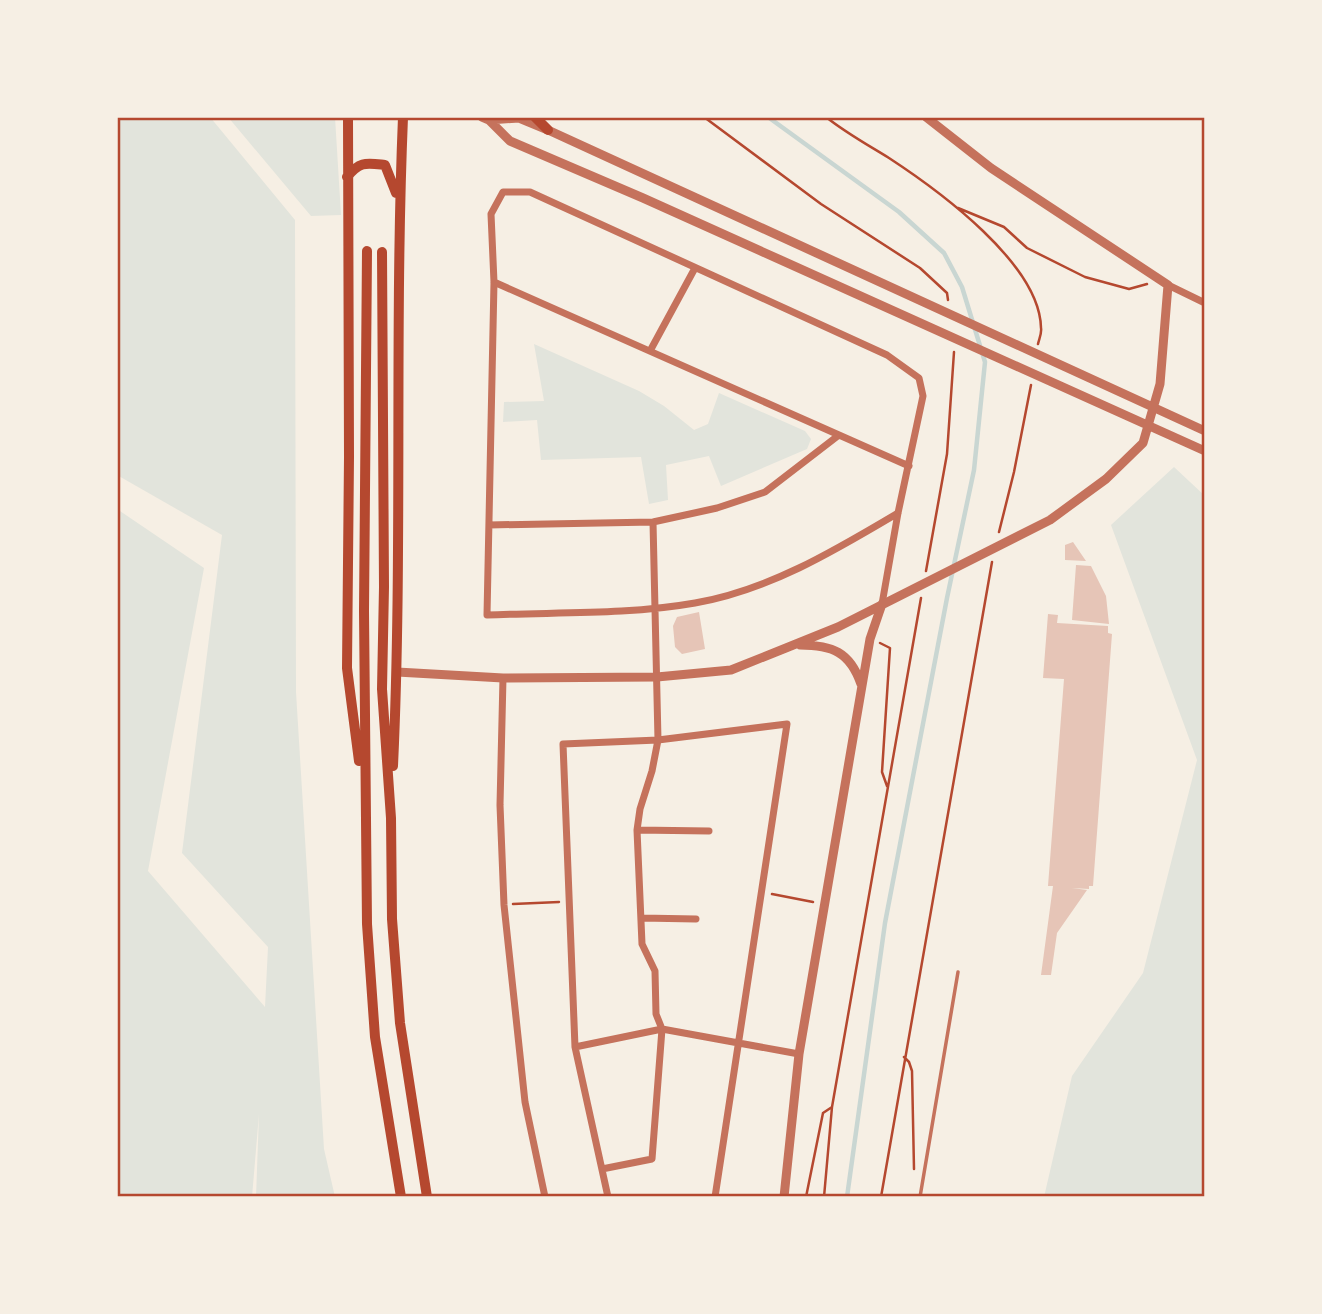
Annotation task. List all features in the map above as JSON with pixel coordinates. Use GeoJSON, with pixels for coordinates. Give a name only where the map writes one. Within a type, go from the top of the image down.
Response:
{"type":"FeatureCollection","features":[{"type":"Feature","properties":{"kind":"main road"},"geometry":{"type":"LineString","coordinates":[[348,117],[347,668],[365,810]]}},
{"type":"Feature","properties":{"kind":"main road"},"geometry":{"type":"LineString","coordinates":[[403,117],[399,203],[397,672],[391,818],[392,919],[400,1023],[428,1197]]}},
{"type":"Feature","properties":{"kind":"main road"},"geometry":{"type":"LineString","coordinates":[[535,117],[548,130]]}},
{"type":"Feature","properties":{"kind":"main road"},"geometry":{"type":"LineString","coordinates":[[347,177],[356,166],[367,163],[385,165],[399,203]]}},
{"type":"Feature","properties":{"kind":"main road"},"geometry":{"type":"LineString","coordinates":[[367,251],[367,924],[375,1037],[401,1197]]}},
{"type":"Feature","properties":{"kind":"main road"},"geometry":{"type":"LineString","coordinates":[[382,252],[382,689],[391,818]]}},
{"type":"Feature","properties":{"kind":"street"},"geometry":{"type":"LineString","coordinates":[[926,117],[991,168],[1164,282],[1205,303]]}},
{"type":"Feature","properties":{"kind":"street"},"geometry":{"type":"LineString","coordinates":[[486,119],[519,118],[548,130],[1205,431]]}},
{"type":"Feature","properties":{"kind":"street"},"geometry":{"type":"LineString","coordinates":[[486,119],[510,141],[1205,451]]}},
{"type":"Feature","properties":{"kind":"street"},"geometry":{"type":"LineString","coordinates":[[783,1197],[799,1054],[870,639],[882,604],[923,396],[919,378],[887,355],[530,192],[503,192],[491,214],[494,282],[487,615],[654,609],[697,603],[769,581],[811,564],[898,513]]}},
{"type":"Feature","properties":{"kind":"street"},"geometry":{"type":"LineString","coordinates":[[650,351],[695,268]]}},
{"type":"Feature","properties":{"kind":"street"},"geometry":{"type":"LineString","coordinates":[[494,282],[909,466]]}},
{"type":"Feature","properties":{"kind":"street"},"geometry":{"type":"LineString","coordinates":[[397,672],[503,678],[657,677],[732,670],[838,627],[1050,520],[1106,479],[1143,443],[1160,384],[1164,282]]}},
{"type":"Feature","properties":{"kind":"street"},"geometry":{"type":"LineString","coordinates":[[489,525],[653,522],[716,508],[765,492],[839,435]]}},
{"type":"Feature","properties":{"kind":"street"},"geometry":{"type":"LineString","coordinates":[[602,1169],[652,1159],[662,1029],[656,1014],[655,971],[642,944],[636,830],[658,740],[653,522]]}},
{"type":"Feature","properties":{"kind":"street"},"geometry":{"type":"LineString","coordinates":[[795,646],[821,645],[836,651],[854,665],[862,686]]}},
{"type":"Feature","properties":{"kind":"street"},"geometry":{"type":"LineString","coordinates":[[503,678],[500,805],[504,905],[524,1102],[545,1197]]}},
{"type":"Feature","properties":{"kind":"street"},"geometry":{"type":"LineString","coordinates":[[608,1197],[575,1047],[563,744],[658,740],[787,724],[715,1197]]}},
{"type":"Feature","properties":{"kind":"street"},"geometry":{"type":"LineString","coordinates":[[636,830],[709,831]]}},
{"type":"Feature","properties":{"kind":"street"},"geometry":{"type":"LineString","coordinates":[[641,918],[696,919]]}},
{"type":"Feature","properties":{"kind":"street"},"geometry":{"type":"LineString","coordinates":[[575,1047],[662,1029],[799,1054]]}},
{"type":"Feature","properties":{"kind":"lane"},"geometry":{"type":"LineString","coordinates":[[920,1197],[958,972]]}},
{"type":"Feature","properties":{"kind":"path"},"geometry":{"type":"LineString","coordinates":[[826,117],[955,207],[1006,254],[1024,278],[1034,300],[1042,328],[1037,354]]}},
{"type":"Feature","properties":{"kind":"path"},"geometry":{"type":"LineString","coordinates":[[955,207],[1004,227],[1027,248],[1085,277],[1129,289],[1164,282]]}},
{"type":"Feature","properties":{"kind":"path"},"geometry":{"type":"LineString","coordinates":[[999,535],[1031,380]]}},
{"type":"Feature","properties":{"kind":"path"},"geometry":{"type":"LineString","coordinates":[[881,1197],[992,560]]}},
{"type":"Feature","properties":{"kind":"path"},"geometry":{"type":"LineString","coordinates":[[870,639],[890,648],[882,772],[888,787]]}},
{"type":"Feature","properties":{"kind":"path"},"geometry":{"type":"LineString","coordinates":[[761,892],[825,904]]}},
{"type":"Feature","properties":{"kind":"path"},"geometry":{"type":"LineString","coordinates":[[504,905],[569,901]]}},
{"type":"Feature","properties":{"kind":"path"},"geometry":{"type":"LineString","coordinates":[[904,1057],[912,1071],[913,1166],[921,1189]]}},
{"type":"Feature","properties":{"kind":"path"},"geometry":{"type":"LineString","coordinates":[[806,1197],[823,1113],[832,1107],[824,1197]]}},
{"type":"Feature","properties":{"kind":"shaded area"},"geometry":{"type":"Polygon","coordinates":[[[117,117],[210,117],[295,220],[296,692],[324,1149],[335,1197],[256,1197],[259,1114],[252,1197],[117,1197],[117,509],[204,568],[148,871],[265,1007],[268,947],[182,853],[222,535],[117,475],[117,117]]]}},
{"type":"Feature","properties":{"kind":"shaded area"},"geometry":{"type":"Polygon","coordinates":[[[228,117],[335,117],[341,215],[311,216],[228,117]]]}},
{"type":"Feature","properties":{"kind":"shaded area"},"geometry":{"type":"Polygon","coordinates":[[[534,344],[639,391],[664,406],[694,430],[708,424],[719,393],[805,431],[811,439],[807,449],[721,486],[709,456],[666,465],[668,500],[649,504],[641,457],[541,460],[537,420],[503,422],[504,402],[544,401],[534,344]]]}},
{"type":"Feature","properties":{"kind":"shaded area"},"geometry":{"type":"Polygon","coordinates":[[[1174,467],[1205,496],[1205,1197],[1044,1197],[1072,1076],[1143,973],[1197,760],[1111,525],[1174,467]]]}},
{"type":"Feature","properties":{"kind":"building"},"geometry":{"type":"Polygon","coordinates":[[[1073,542],[1086,561],[1065,560],[1065,545],[1073,542]]]}},
{"type":"Feature","properties":{"kind":"building"},"geometry":{"type":"Polygon","coordinates":[[[1076,565],[1091,566],[1106,596],[1109,624],[1072,620],[1076,565]]]}},
{"type":"Feature","properties":{"kind":"building"},"geometry":{"type":"Polygon","coordinates":[[[699,612],[705,649],[682,654],[675,647],[673,626],[677,617],[699,612]]]}},
{"type":"Feature","properties":{"kind":"building"},"geometry":{"type":"Polygon","coordinates":[[[1048,614],[1058,615],[1057,623],[1108,626],[1108,633],[1112,634],[1093,886],[1089,886],[1089,889],[1072,888],[1087,890],[1057,933],[1051,975],[1041,975],[1053,886],[1048,886],[1064,679],[1043,678],[1048,614]]]}},
{"type":"Feature","properties":{"kind":"waterway"},"geometry":{"type":"LineString","coordinates":[[768,117],[899,212],[944,253],[962,287],[985,362],[974,470],[885,923],[847,1197]]}}]}
